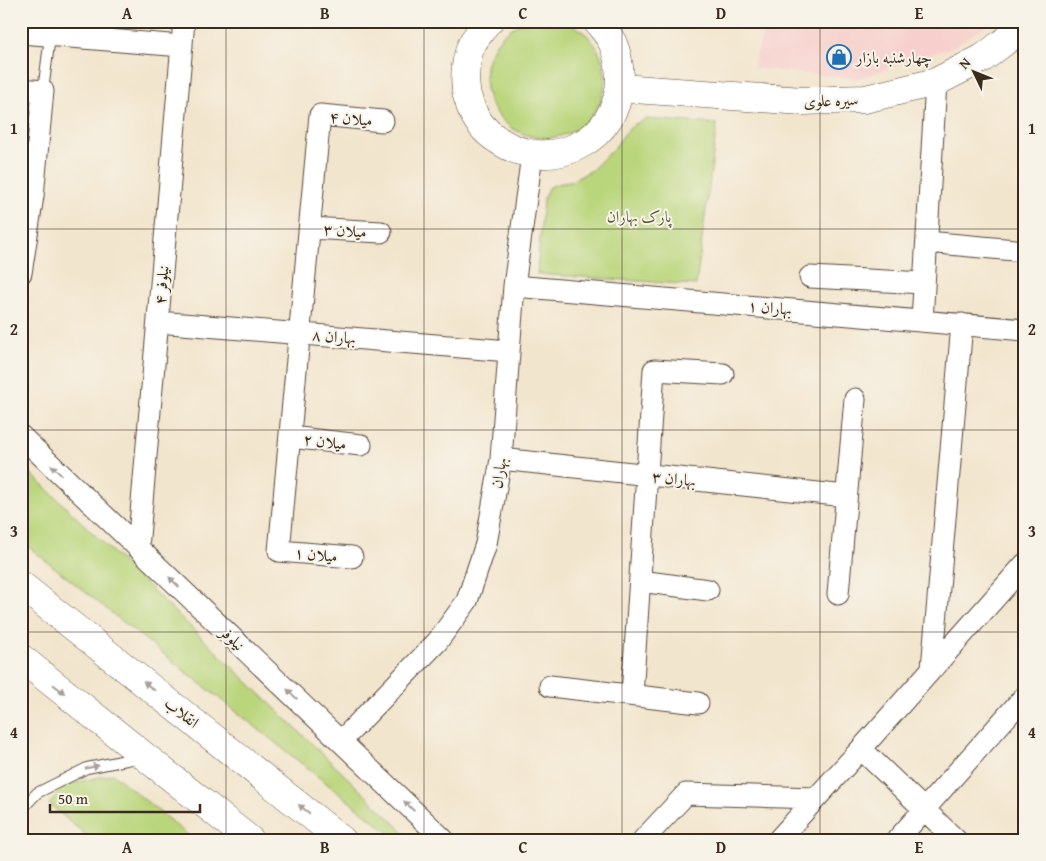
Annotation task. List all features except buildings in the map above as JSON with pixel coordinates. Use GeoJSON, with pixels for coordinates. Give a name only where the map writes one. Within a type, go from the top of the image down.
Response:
{"type":"FeatureCollection","features":[{"type":"Feature","properties":{"kind":"street","name":"نیلوفر ۴"},"geometry":{"type":"LineString","coordinates":[[138,548],[184,21]]}},
{"type":"Feature","properties":{"kind":"street"},"geometry":{"type":"LineString","coordinates":[[489,21],[472,44],[465,67],[466,91],[474,115],[488,134],[508,148],[532,155],[556,154],[579,146],[599,131],[613,111],[620,88],[619,63],[611,40],[597,21]]}},
{"type":"Feature","properties":{"kind":"street"},"geometry":{"type":"LineString","coordinates":[[21,33],[51,29],[182,46]]}},
{"type":"Feature","properties":{"kind":"street","name":"سیره علوی"},"geometry":{"type":"LineString","coordinates":[[620,88],[803,101],[865,99],[936,82],[983,58],[1023,30]]}},
{"type":"Feature","properties":{"kind":"street"},"geometry":{"type":"LineString","coordinates":[[922,321],[936,82]]}},
{"type":"Feature","properties":{"kind":"street"},"geometry":{"type":"LineString","coordinates":[[21,89],[43,91],[27,197],[21,273]]}},
{"type":"Feature","properties":{"kind":"street","name":"میلان ۴"},"geometry":{"type":"LineString","coordinates":[[310,228],[320,115],[383,120]]}},
{"type":"Feature","properties":{"kind":"street","name":"بهاران"},"geometry":{"type":"LineString","coordinates":[[341,741],[437,642],[467,601],[486,544],[501,459],[514,286],[532,155]]}},
{"type":"Feature","properties":{"kind":"street"},"geometry":{"type":"LineString","coordinates":[[290,437],[310,228]]}},
{"type":"Feature","properties":{"kind":"street","name":"میلان ۳"},"geometry":{"type":"LineString","coordinates":[[310,228],[381,232]]}},
{"type":"Feature","properties":{"kind":"street"},"geometry":{"type":"LineString","coordinates":[[927,242],[1025,251]]}},
{"type":"Feature","properties":{"kind":"street"},"geometry":{"type":"LineString","coordinates":[[810,277],[924,283]]}},
{"type":"Feature","properties":{"kind":"street","name":"بهاران ۱"},"geometry":{"type":"LineString","coordinates":[[514,286],[1025,330]]}},
{"type":"Feature","properties":{"kind":"street","name":"بهاران ۸"},"geometry":{"type":"LineString","coordinates":[[158,322],[509,350]]}},
{"type":"Feature","properties":{"kind":"street"},"geometry":{"type":"LineString","coordinates":[[932,668],[962,324]]}},
{"type":"Feature","properties":{"kind":"street"},"geometry":{"type":"LineString","coordinates":[[632,695],[654,370],[723,374]]}},
{"type":"Feature","properties":{"kind":"street"},"geometry":{"type":"LineString","coordinates":[[838,594],[855,399]]}},
{"type":"Feature","properties":{"kind":"street","name":"نیلوفر"},"geometry":{"type":"LineString","coordinates":[[21,436],[444,840]]}},
{"type":"Feature","properties":{"kind":"street","name":"میلان ۲"},"geometry":{"type":"LineString","coordinates":[[290,437],[361,445]]}},
{"type":"Feature","properties":{"kind":"street","name":"میلان ۱"},"geometry":{"type":"LineString","coordinates":[[290,437],[279,551],[352,558]]}},
{"type":"Feature","properties":{"kind":"street","name":"بهاران ۳"},"geometry":{"type":"LineString","coordinates":[[501,459],[846,496]]}},
{"type":"Feature","properties":{"kind":"street"},"geometry":{"type":"LineString","coordinates":[[778,840],[1025,564]]}},
{"type":"Feature","properties":{"kind":"street"},"geometry":{"type":"LineString","coordinates":[[640,581],[708,590]]}},
{"type":"Feature","properties":{"kind":"street","name":"انقلاب"},"geometry":{"type":"LineString","coordinates":[[21,585],[342,840]]}},
{"type":"Feature","properties":{"kind":"street"},"geometry":{"type":"LineString","coordinates":[[21,658],[250,840]]}},
{"type":"Feature","properties":{"kind":"street"},"geometry":{"type":"LineString","coordinates":[[550,686],[698,703]]}},
{"type":"Feature","properties":{"kind":"street"},"geometry":{"type":"LineString","coordinates":[[897,840],[1025,696]]}},
{"type":"Feature","properties":{"kind":"street"},"geometry":{"type":"LineString","coordinates":[[861,749],[956,840]]}},
{"type":"Feature","properties":{"kind":"street"},"geometry":{"type":"LineString","coordinates":[[643,840],[686,794],[816,798]]}},
{"type":"Feature","properties":{"kind":"lane"},"geometry":{"type":"LineString","coordinates":[[43,91],[51,29]]}},
{"type":"Feature","properties":{"kind":"lane"},"geometry":{"type":"LineString","coordinates":[[21,810],[37,793],[87,768],[145,757]]}},
{"type":"Feature","properties":{"kind":"shaded area","name":"چهارشنبه بازار"},"geometry":{"type":"Polygon","coordinates":[[[766,21],[993,21],[955,46],[857,79],[753,68],[766,21]]]}},
{"type":"Feature","properties":{"kind":"green space"},"geometry":{"type":"Polygon","coordinates":[[[545,18],[557,19],[568,23],[578,28],[587,36],[595,45],[600,55],[604,66],[604,90],[600,101],[595,111],[587,120],[578,128],[568,133],[557,137],[545,138],[533,137],[522,133],[512,128],[503,120],[495,111],[490,101],[486,90],[485,78],[486,66],[490,55],[495,45],[503,36],[512,28],[522,23],[533,19],[545,18]]]}},
{"type":"Feature","properties":{"kind":"green space","name":"پارک بهاران"},"geometry":{"type":"Polygon","coordinates":[[[647,119],[717,124],[696,285],[537,274],[543,200],[548,188],[570,182],[592,170],[615,147],[627,131],[635,124],[647,119]]]}},
{"type":"Feature","properties":{"kind":"green space"},"geometry":{"type":"Polygon","coordinates":[[[21,464],[412,840],[398,840],[21,541],[21,464]]]}},
{"type":"Feature","properties":{"kind":"green space"},"geometry":{"type":"Polygon","coordinates":[[[113,774],[194,840],[92,840],[49,804],[65,785],[113,774]]]}},
{"type":"Feature","properties":{"kind":"place","name":"چهارشنبه بازار"},"geometry":{"type":"Point","coordinates":[839,57]}}]}
